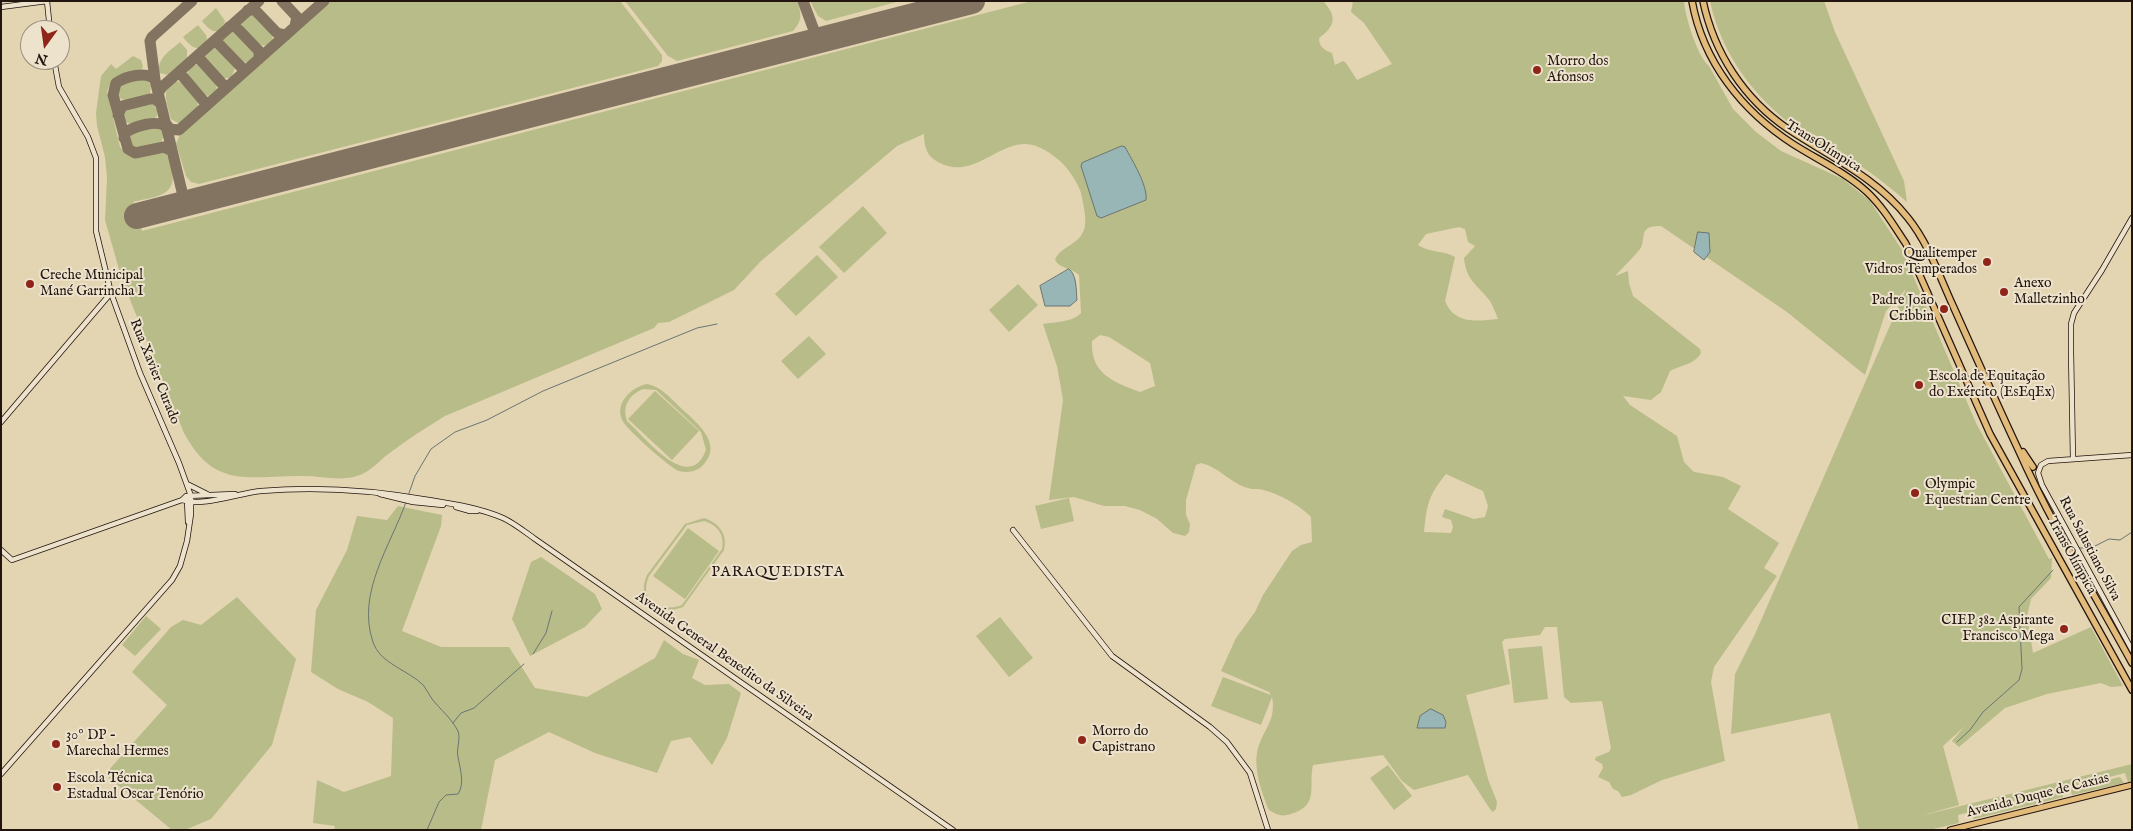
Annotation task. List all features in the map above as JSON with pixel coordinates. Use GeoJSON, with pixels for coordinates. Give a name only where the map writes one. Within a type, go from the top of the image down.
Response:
{"type":"FeatureCollection","features":[{"type":"Feature","properties":{"kind":"highway","name":"TransOlímpica"},"geometry":{"type":"LineString","coordinates":[[1692,1],[1695,18],[1712,58],[1724,79],[1744,104],[1775,132],[1840,171],[1859,185],[1873,198],[1906,244],[1990,434],[2132,690]]}},
{"type":"Feature","properties":{"kind":"highway","name":"TransOlímpica"},"geometry":{"type":"LineString","coordinates":[[1703,1],[1713,39],[1734,76],[1754,100],[1786,128],[1850,166],[1883,190],[1910,220],[1928,250],[2017,447],[2059,534],[2132,663]]}},
{"type":"Feature","properties":{"kind":"highway"},"geometry":{"type":"LineString","coordinates":[[1982,369],[2033,468]]}},
{"type":"Feature","properties":{"kind":"main road"},"geometry":{"type":"LineString","coordinates":[[1,8],[47,1],[49,20]]}},
{"type":"Feature","properties":{"kind":"main road","name":"Rua Xavier Curado"},"geometry":{"type":"LineString","coordinates":[[1,774],[172,580],[184,555],[189,528],[187,484],[140,372],[111,293],[96,231],[96,158],[91,143],[59,87],[56,70]]}},
{"type":"Feature","properties":{"kind":"main road"},"geometry":{"type":"LineString","coordinates":[[2132,218],[2102,270],[2082,299],[2074,313],[2071,324],[2073,459],[2132,455]]}},
{"type":"Feature","properties":{"kind":"main road"},"geometry":{"type":"LineString","coordinates":[[1,422],[111,293]]}},
{"type":"Feature","properties":{"kind":"main road","name":"Rua Salustiano Silva"},"geometry":{"type":"LineString","coordinates":[[2073,459],[2048,461],[2041,465],[2038,473],[2042,485],[2132,650]]}},
{"type":"Feature","properties":{"kind":"main road"},"geometry":{"type":"LineString","coordinates":[[187,484],[200,492],[210,495]]}},
{"type":"Feature","properties":{"kind":"main road","name":"Avenida General Benedito da Silveira"},"geometry":{"type":"LineString","coordinates":[[187,498],[259,491],[312,489],[376,492],[470,511],[479,511],[502,518],[525,532],[953,830]]}},
{"type":"Feature","properties":{"kind":"main road","name":"Avenida General Benedito da Silveira"},"geometry":{"type":"LineString","coordinates":[[187,498],[238,494]]}},
{"type":"Feature","properties":{"kind":"main road"},"geometry":{"type":"LineString","coordinates":[[1,550],[12,560],[187,498]]}},
{"type":"Feature","properties":{"kind":"main road"},"geometry":{"type":"LineString","coordinates":[[1013,530],[1112,656],[1210,727],[1227,742],[1250,773],[1268,830]]}},
{"type":"Feature","properties":{"kind":"main road","name":"Avenida Duque de Caxias"},"geometry":{"type":"LineString","coordinates":[[1950,830],[2132,785]]}},
{"type":"Feature","properties":{"kind":"green space"},"geometry":{"type":"Polygon","coordinates":[[[328,1],[620,1],[662,55],[662,61],[658,66],[199,184],[191,182],[186,176],[176,144],[181,132],[328,1]]]}},
{"type":"Feature","properties":{"kind":"green space"},"geometry":{"type":"Polygon","coordinates":[[[625,1],[797,1],[800,17],[793,31],[677,61],[668,56],[625,1]]]}},
{"type":"Feature","properties":{"kind":"green space"},"geometry":{"type":"Polygon","coordinates":[[[810,1],[900,1],[826,21],[818,16],[810,1]]]}},
{"type":"Feature","properties":{"kind":"green space"},"geometry":{"type":"Polygon","coordinates":[[[1032,1],[1323,1],[1331,11],[1333,21],[1325,34],[1319,38],[1320,44],[1324,49],[1332,53],[1335,65],[1343,61],[1346,63],[1357,80],[1392,64],[1364,23],[1351,12],[1353,1],[1684,1],[1689,26],[1700,54],[1709,66],[1733,109],[1756,132],[1781,151],[1843,179],[1870,201],[1902,250],[1976,423],[2049,559],[2052,558],[2051,578],[2031,599],[2027,616],[2033,653],[2091,627],[2123,686],[2111,687],[2101,683],[2047,694],[2005,708],[1959,747],[1952,741],[1965,726],[1943,746],[1959,805],[1920,816],[2132,764],[2132,781],[2128,782],[2125,773],[1958,815],[1959,823],[1929,830],[1859,830],[1830,713],[1731,734],[1735,674],[1755,634],[1906,289],[1886,311],[1865,375],[1787,312],[1661,226],[1653,226],[1646,230],[1640,249],[1615,276],[1628,271],[1633,296],[1700,349],[1701,353],[1695,360],[1670,371],[1661,392],[1651,400],[1623,396],[1630,405],[1677,436],[1684,462],[1694,472],[1723,477],[1741,486],[1728,509],[1779,543],[1764,568],[1777,576],[1714,667],[1711,682],[1725,761],[1662,780],[1631,795],[1622,797],[1618,791],[1613,789],[1609,782],[1598,777],[1603,768],[1602,764],[1595,760],[1596,757],[1609,752],[1611,748],[1602,701],[1571,703],[1564,697],[1557,627],[1545,627],[1540,635],[1505,639],[1502,642],[1510,684],[1466,695],[1488,779],[1497,802],[1496,809],[1493,812],[1468,775],[1414,790],[1402,781],[1383,755],[1313,765],[1311,794],[1306,806],[1291,814],[1282,815],[1269,810],[1261,789],[1256,760],[1259,745],[1271,720],[1272,697],[1261,725],[1211,706],[1223,677],[1271,695],[1269,692],[1221,671],[1236,638],[1255,612],[1263,595],[1292,551],[1301,545],[1312,542],[1311,517],[1289,500],[1261,489],[1250,489],[1242,486],[1213,468],[1201,463],[1196,465],[1186,500],[1186,515],[1190,524],[1189,532],[1185,536],[1173,533],[1157,519],[1140,510],[1125,506],[1104,506],[1074,497],[1049,500],[1063,400],[1057,366],[1043,324],[1069,320],[1081,313],[1079,275],[1060,265],[1055,260],[1060,252],[1076,241],[1082,234],[1085,220],[1081,193],[1075,180],[1063,164],[1043,149],[1028,144],[1012,146],[972,165],[961,167],[950,166],[934,160],[926,150],[924,134],[897,146],[761,261],[734,290],[669,322],[658,323],[654,328],[445,416],[404,442],[368,471],[350,478],[235,476],[221,472],[208,464],[196,451],[184,433],[122,280],[105,220],[107,178],[105,157],[97,126],[96,113],[101,76],[111,64],[116,69],[133,56],[141,60],[143,67],[139,72],[115,79],[107,92],[120,147],[133,155],[156,151],[166,154],[169,158],[173,180],[171,187],[162,194],[133,202],[142,231],[1032,1]],[[1459,227],[1426,234],[1418,245],[1455,257],[1445,301],[1449,309],[1467,320],[1498,319],[1490,301],[1473,282],[1467,272],[1464,258],[1475,246],[1468,242],[1465,229],[1459,227]],[[1100,335],[1092,341],[1092,352],[1099,369],[1113,380],[1140,392],[1155,386],[1150,363],[1109,337],[1100,335]],[[1446,474],[1435,488],[1429,501],[1424,532],[1451,533],[1453,527],[1451,520],[1442,517],[1445,509],[1474,519],[1485,517],[1488,506],[1483,491],[1446,474]]]}},
{"type":"Feature","properties":{"kind":"green space"},"geometry":{"type":"Polygon","coordinates":[[[1710,1],[1824,1],[1835,32],[1904,181],[1907,202],[1865,169],[1796,128],[1766,103],[1741,73],[1731,56],[1722,39],[1710,1]]]}},
{"type":"Feature","properties":{"kind":"green space"},"geometry":{"type":"Polygon","coordinates":[[[216,8],[225,21],[222,29],[213,31],[202,21],[216,8]]]}},
{"type":"Feature","properties":{"kind":"green space"},"geometry":{"type":"Polygon","coordinates":[[[249,13],[253,14],[268,27],[273,40],[267,45],[261,45],[255,41],[245,29],[241,20],[249,13]]]}},
{"type":"Feature","properties":{"kind":"green space"},"geometry":{"type":"Polygon","coordinates":[[[198,25],[207,39],[201,47],[195,48],[183,37],[198,25]]]}},
{"type":"Feature","properties":{"kind":"green space"},"geometry":{"type":"Polygon","coordinates":[[[231,30],[237,31],[249,46],[254,56],[252,60],[238,62],[222,43],[222,36],[231,30]]]}},
{"type":"Feature","properties":{"kind":"green space"},"geometry":{"type":"Polygon","coordinates":[[[180,42],[187,50],[187,59],[169,75],[159,73],[162,59],[180,42]]]}},
{"type":"Feature","properties":{"kind":"green space"},"geometry":{"type":"Polygon","coordinates":[[[211,47],[217,48],[235,68],[231,78],[220,78],[203,60],[203,54],[211,47]]]}},
{"type":"Feature","properties":{"kind":"green space"},"geometry":{"type":"Polygon","coordinates":[[[198,64],[216,83],[217,90],[210,96],[203,95],[187,76],[190,67],[198,64]]]}},
{"type":"Feature","properties":{"kind":"green space"},"geometry":{"type":"Polygon","coordinates":[[[141,79],[148,81],[151,86],[150,93],[147,96],[126,101],[118,97],[117,92],[120,85],[141,79]]]}},
{"type":"Feature","properties":{"kind":"green space"},"geometry":{"type":"Polygon","coordinates":[[[176,81],[185,86],[198,102],[193,113],[178,123],[171,119],[166,97],[168,88],[176,81]]]}},
{"type":"Feature","properties":{"kind":"green space"},"geometry":{"type":"Polygon","coordinates":[[[149,103],[155,106],[157,110],[157,116],[154,119],[137,124],[127,123],[123,114],[126,110],[149,103]]]}},
{"type":"Feature","properties":{"kind":"green space"},"geometry":{"type":"Polygon","coordinates":[[[153,127],[162,130],[164,135],[161,143],[137,150],[131,147],[129,141],[132,133],[153,127]]]}},
{"type":"Feature","properties":{"kind":"green space"},"geometry":{"type":"Polygon","coordinates":[[[863,206],[887,233],[844,273],[819,247],[863,206]]]}},
{"type":"Feature","properties":{"kind":"green space"},"geometry":{"type":"Polygon","coordinates":[[[817,255],[838,277],[796,316],[775,294],[817,255]]]}},
{"type":"Feature","properties":{"kind":"green space"},"geometry":{"type":"Polygon","coordinates":[[[1018,284],[1038,305],[1009,332],[989,310],[1018,284]]]}},
{"type":"Feature","properties":{"kind":"green space"},"geometry":{"type":"Polygon","coordinates":[[[809,336],[826,354],[798,379],[781,361],[809,336]]]}},
{"type":"Feature","properties":{"kind":"green space"},"geometry":{"type":"Polygon","coordinates":[[[652,385],[661,390],[700,426],[711,448],[709,456],[701,467],[689,472],[675,469],[650,449],[624,423],[620,410],[622,404],[630,393],[641,386],[652,385]],[[643,389],[630,398],[625,411],[627,421],[655,449],[667,458],[678,465],[689,467],[698,462],[706,450],[701,432],[656,390],[643,389]]]}},
{"type":"Feature","properties":{"kind":"green space"},"geometry":{"type":"Polygon","coordinates":[[[655,391],[699,431],[672,460],[628,419],[655,391]]]}},
{"type":"Feature","properties":{"kind":"green space"},"geometry":{"type":"Polygon","coordinates":[[[1069,498],[1074,521],[1041,529],[1035,506],[1069,498]]]}},
{"type":"Feature","properties":{"kind":"green space"},"geometry":{"type":"Polygon","coordinates":[[[398,506],[442,515],[441,526],[402,631],[441,647],[509,647],[535,688],[587,697],[655,658],[664,640],[683,654],[699,660],[692,678],[705,685],[729,684],[741,693],[727,738],[712,765],[690,737],[671,741],[657,773],[595,753],[549,732],[495,760],[481,830],[334,830],[335,826],[313,823],[317,780],[344,792],[391,776],[393,718],[368,702],[338,689],[311,672],[316,610],[347,550],[357,516],[387,520],[398,506]]]}},
{"type":"Feature","properties":{"kind":"green space"},"geometry":{"type":"Polygon","coordinates":[[[704,518],[714,523],[721,530],[725,539],[724,550],[683,607],[666,610],[658,608],[647,600],[644,593],[647,575],[685,524],[704,518]],[[704,521],[687,525],[649,576],[646,593],[653,603],[666,608],[682,605],[722,549],[723,544],[719,531],[704,521]]]}},
{"type":"Feature","properties":{"kind":"green space"},"geometry":{"type":"Polygon","coordinates":[[[688,528],[719,551],[685,599],[653,576],[688,528]]]}},
{"type":"Feature","properties":{"kind":"green space"},"geometry":{"type":"Polygon","coordinates":[[[541,557],[595,594],[602,609],[585,627],[530,656],[512,619],[531,562],[541,557]]]}},
{"type":"Feature","properties":{"kind":"green space"},"geometry":{"type":"Polygon","coordinates":[[[237,597],[296,659],[272,745],[211,819],[185,830],[172,830],[108,777],[107,772],[167,705],[132,672],[171,627],[183,620],[201,625],[237,597]]]}},
{"type":"Feature","properties":{"kind":"green space"},"geometry":{"type":"Polygon","coordinates":[[[146,616],[161,629],[135,656],[122,645],[146,616]]]}},
{"type":"Feature","properties":{"kind":"green space"},"geometry":{"type":"Polygon","coordinates":[[[1000,617],[1033,658],[1009,677],[976,636],[1000,617]]]}},
{"type":"Feature","properties":{"kind":"green space"},"geometry":{"type":"Polygon","coordinates":[[[1542,646],[1548,699],[1514,703],[1508,649],[1542,646]]]}},
{"type":"Feature","properties":{"kind":"green space"},"geometry":{"type":"Polygon","coordinates":[[[1388,765],[1412,796],[1394,810],[1370,778],[1388,765]]]}},
{"type":"Feature","properties":{"kind":"green space"},"geometry":{"type":"Polygon","coordinates":[[[2120,777],[2124,783],[2072,795],[2070,789],[2120,777]]]}},
{"type":"Feature","properties":{"kind":"green space"},"geometry":{"type":"Polygon","coordinates":[[[2062,791],[2063,797],[1974,819],[1972,814],[2062,791]]]}},
{"type":"Feature","properties":{"kind":"water"},"geometry":{"type":"Polygon","coordinates":[[[1122,146],[1125,147],[1139,173],[1145,188],[1146,200],[1101,218],[1097,216],[1081,166],[1082,163],[1122,146]]]}},
{"type":"Feature","properties":{"kind":"water"},"geometry":{"type":"Polygon","coordinates":[[[1698,232],[1709,233],[1710,252],[1704,260],[1694,252],[1698,232]]]}},
{"type":"Feature","properties":{"kind":"water"},"geometry":{"type":"Polygon","coordinates":[[[1069,269],[1075,279],[1077,300],[1070,306],[1045,306],[1040,286],[1069,269]]]}},
{"type":"Feature","properties":{"kind":"water"},"geometry":{"type":"Polygon","coordinates":[[[1431,709],[1443,715],[1446,722],[1445,728],[1417,728],[1420,716],[1431,709]]]}},
{"type":"Feature","properties":{"kind":"waterway"},"geometry":{"type":"LineString","coordinates":[[408,496],[415,476],[431,449],[455,432],[487,420],[543,391],[697,328],[717,324]]}},
{"type":"Feature","properties":{"kind":"waterway"},"geometry":{"type":"LineString","coordinates":[[406,502],[384,552],[372,588],[369,624],[377,650],[388,661],[418,680],[458,731],[458,754],[462,781],[460,790],[458,794],[446,795],[439,802],[427,830]]}},
{"type":"Feature","properties":{"kind":"waterway"},"geometry":{"type":"LineString","coordinates":[[2077,548],[2091,548],[2109,539],[2120,540],[2132,532]]}},
{"type":"Feature","properties":{"kind":"waterway"},"geometry":{"type":"LineString","coordinates":[[1957,742],[1970,730],[1983,712],[2019,680],[2022,669],[2019,607],[2053,570]]}},
{"type":"Feature","properties":{"kind":"waterway"},"geometry":{"type":"LineString","coordinates":[[533,654],[546,633],[552,611]]}},
{"type":"Feature","properties":{"kind":"waterway"},"geometry":{"type":"LineString","coordinates":[[453,723],[461,713],[474,708],[524,664]]}},
{"type":"Feature","properties":{"kind":"taxiway"},"geometry":{"type":"LineString","coordinates":[[185,204],[155,80],[150,41],[152,37],[192,1]]}},
{"type":"Feature","properties":{"kind":"taxiway"},"geometry":{"type":"LineString","coordinates":[[158,93],[162,87],[259,1]]}},
{"type":"Feature","properties":{"kind":"taxiway"},"geometry":{"type":"LineString","coordinates":[[282,1],[297,17],[295,26]]}},
{"type":"Feature","properties":{"kind":"taxiway"},"geometry":{"type":"LineString","coordinates":[[166,124],[170,129],[179,130],[324,1]]}},
{"type":"Feature","properties":{"kind":"taxiway"},"geometry":{"type":"LineString","coordinates":[[803,1],[818,41]]}},
{"type":"Feature","properties":{"kind":"taxiway"},"geometry":{"type":"LineString","coordinates":[[248,10],[255,10],[277,33],[286,35]]}},
{"type":"Feature","properties":{"kind":"taxiway"},"geometry":{"type":"LineString","coordinates":[[229,27],[235,26],[259,51],[259,59]]}},
{"type":"Feature","properties":{"kind":"taxiway"},"geometry":{"type":"LineString","coordinates":[[215,40],[245,71]]}},
{"type":"Feature","properties":{"kind":"taxiway"},"geometry":{"type":"LineString","coordinates":[[197,56],[226,88]]}},
{"type":"Feature","properties":{"kind":"taxiway"},"geometry":{"type":"LineString","coordinates":[[179,72],[207,105]]}},
{"type":"Feature","properties":{"kind":"taxiway"},"geometry":{"type":"LineString","coordinates":[[155,80],[147,75],[125,79],[116,83],[113,95],[128,149],[135,153],[164,147],[172,151]]}},
{"type":"Feature","properties":{"kind":"taxiway"},"geometry":{"type":"LineString","coordinates":[[118,115],[122,106],[150,99],[155,99],[161,104]]}},
{"type":"Feature","properties":{"kind":"taxiway"},"geometry":{"type":"LineString","coordinates":[[124,138],[126,132],[152,123],[166,127]]}},
{"type":"Feature","properties":{"kind":"runway"},"geometry":{"type":"LineString","coordinates":[[137,216],[972,1]]}},
{"type":"Feature","properties":{"kind":"place","name":"Morro dos Afonsos"},"geometry":{"type":"Point","coordinates":[1537,70]}},
{"type":"Feature","properties":{"kind":"place","name":"Qualitemper Vidros Temperados"},"geometry":{"type":"Point","coordinates":[1987,262]}},
{"type":"Feature","properties":{"kind":"place","name":"Creche Municipal Mané Garrincha I"},"geometry":{"type":"Point","coordinates":[30,284]}},
{"type":"Feature","properties":{"kind":"place","name":"Anexo Malletzinho"},"geometry":{"type":"Point","coordinates":[2004,292]}},
{"type":"Feature","properties":{"kind":"place","name":"Padre João Cribbin"},"geometry":{"type":"Point","coordinates":[1944,309]}},
{"type":"Feature","properties":{"kind":"place","name":"Escola de Equitação do Exército (EsEqEx)"},"geometry":{"type":"Point","coordinates":[1919,385]}},
{"type":"Feature","properties":{"kind":"place","name":"Olympic Equestrian Centre"},"geometry":{"type":"Point","coordinates":[1915,493]}},
{"type":"Feature","properties":{"kind":"place","name":"CIEP 382 Aspirante Francisco Mega"},"geometry":{"type":"Point","coordinates":[2064,629]}},
{"type":"Feature","properties":{"kind":"place","name":"Morro do Capistrano"},"geometry":{"type":"Point","coordinates":[1082,740]}},
{"type":"Feature","properties":{"kind":"place","name":"30º DP - Marechal Hermes"},"geometry":{"type":"Point","coordinates":[56,744]}},
{"type":"Feature","properties":{"kind":"place","name":"Escola Técnica Estadual Oscar Tenório"},"geometry":{"type":"Point","coordinates":[57,787]}},
{"type":"Feature","properties":{"kind":"district","name":"PARAQUEDISTA"},"geometry":{"type":"Point","coordinates":[778,573]}}]}
